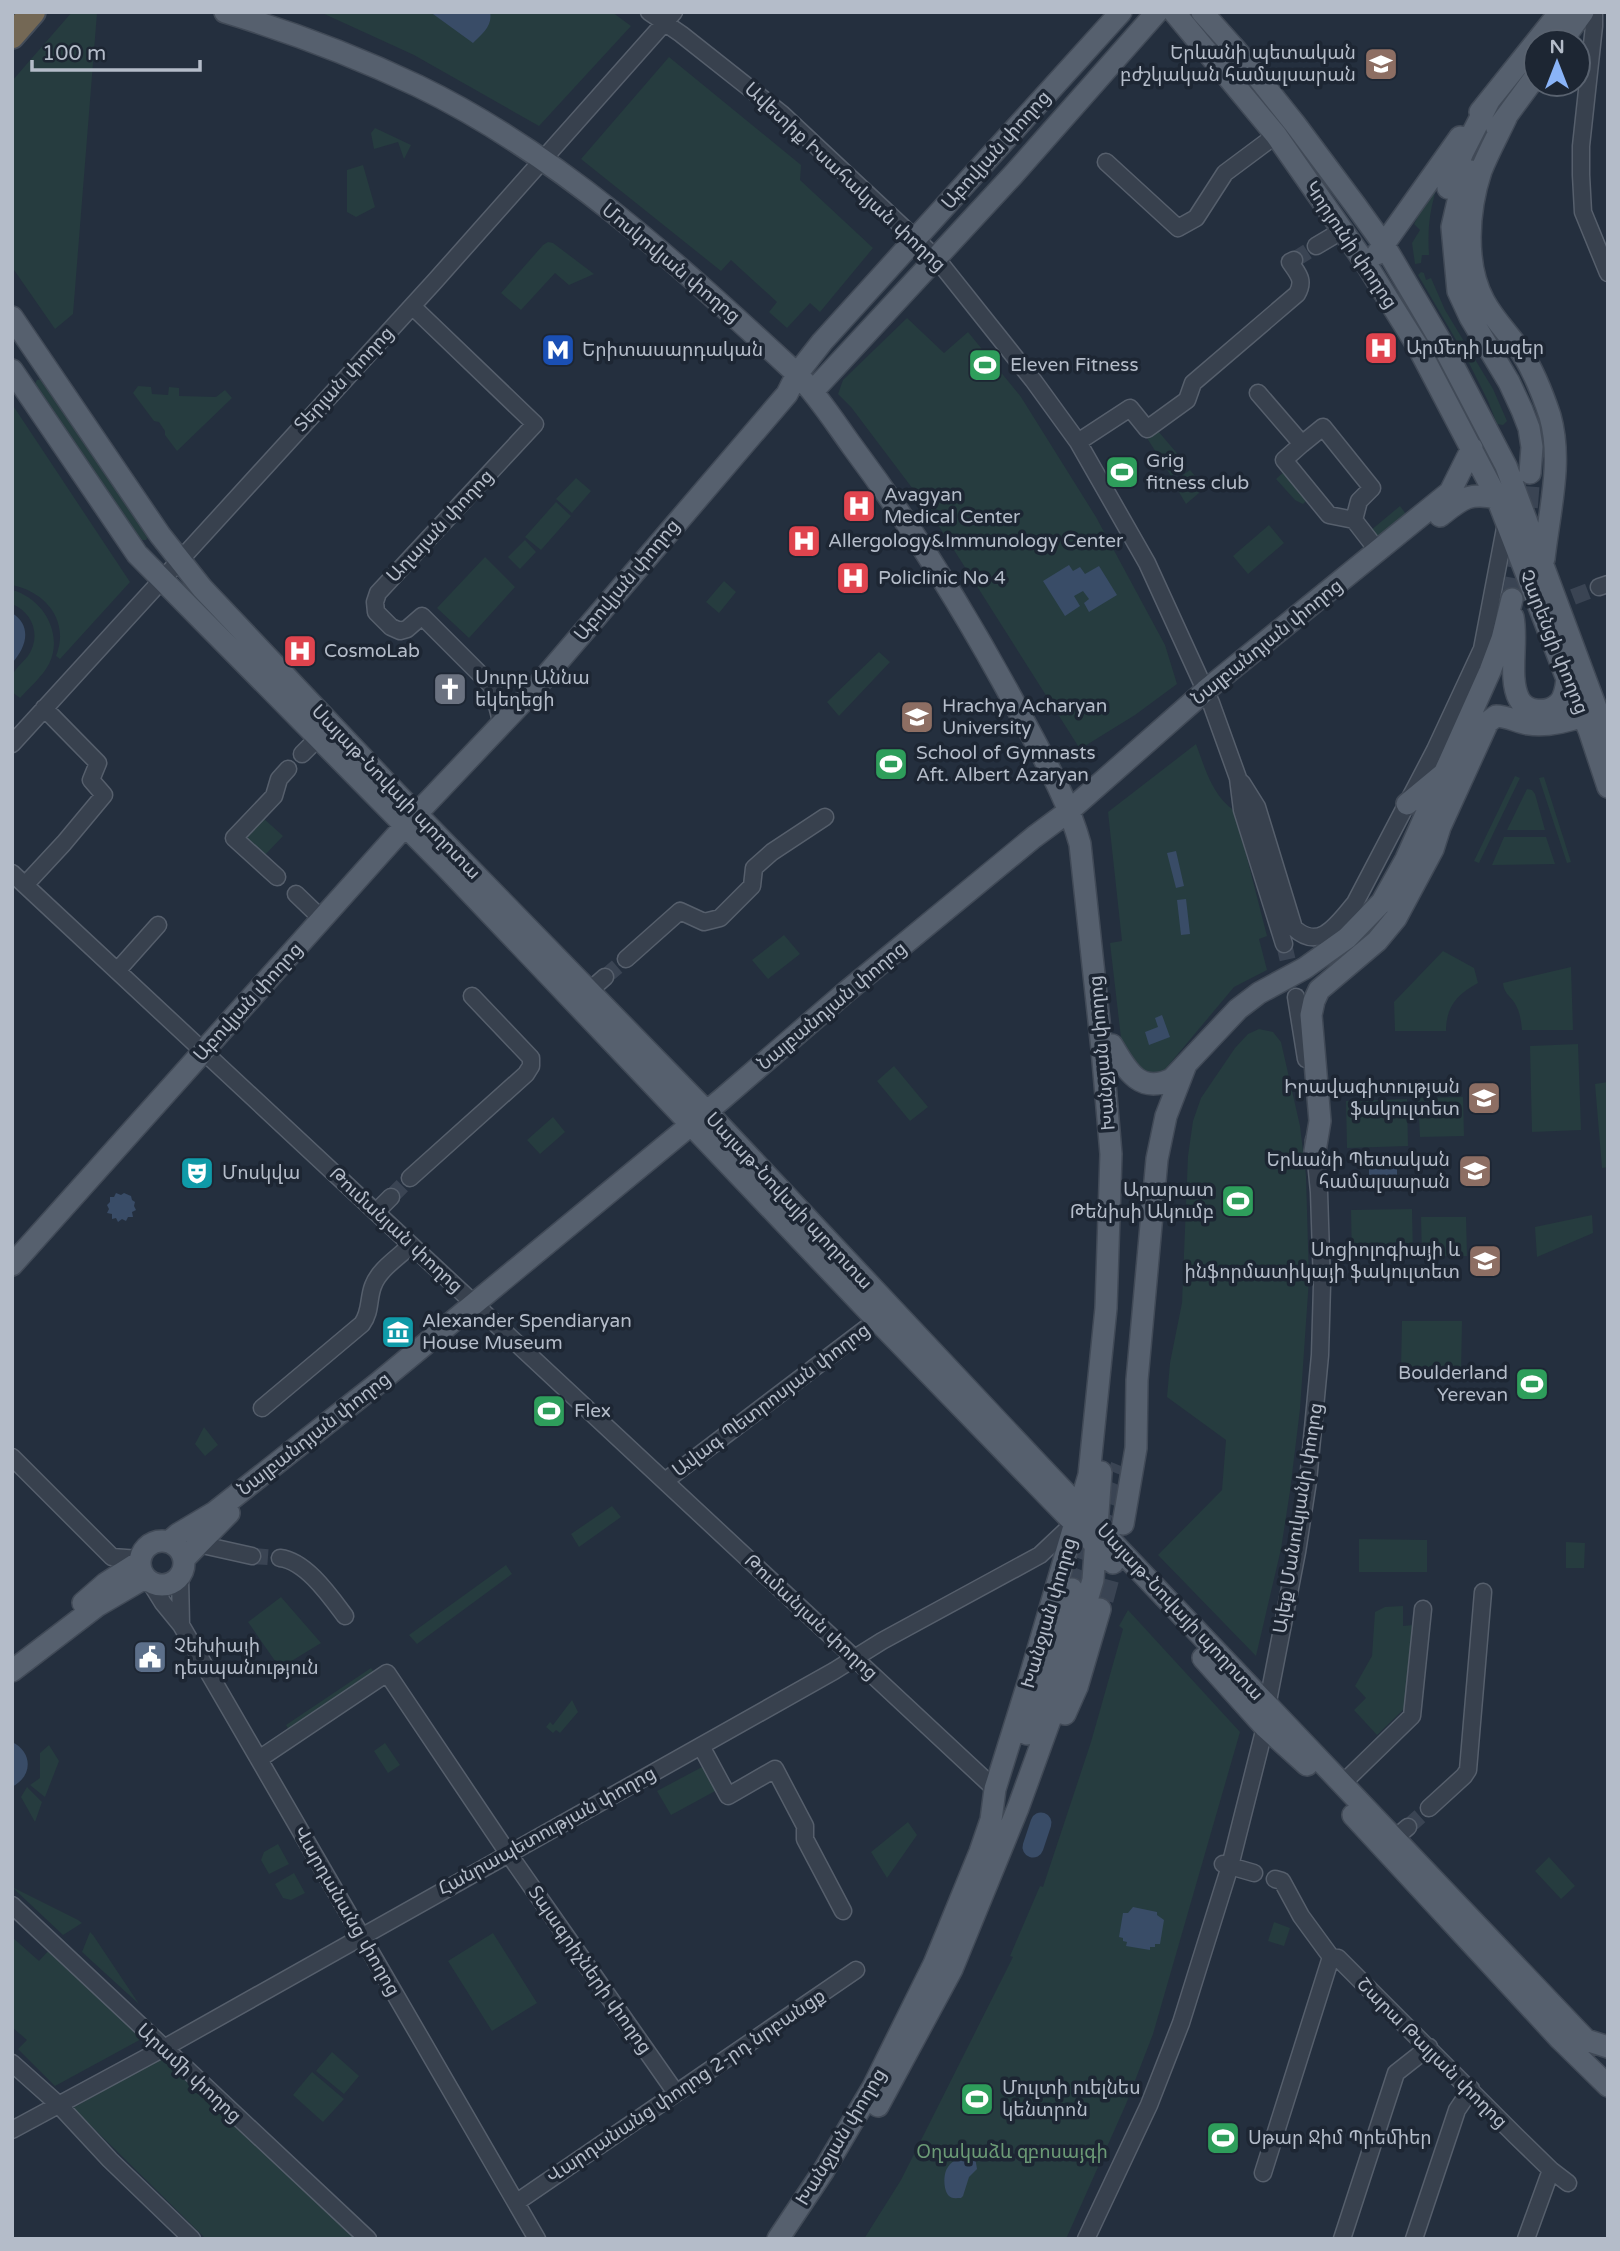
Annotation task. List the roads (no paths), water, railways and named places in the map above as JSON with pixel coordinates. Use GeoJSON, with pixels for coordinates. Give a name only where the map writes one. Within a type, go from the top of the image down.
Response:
{"type":"FeatureCollection","features":[{"type":"Feature","properties":{"kind":"highway"},"geometry":{"type":"LineString","coordinates":[[12,36],[33,12]]}},
{"type":"Feature","properties":{"kind":"main road","name":"Մոսկովյան փողոց"},"geometry":{"type":"LineString","coordinates":[[225,12],[313,40],[420,87],[542,160],[646,238],[797,373],[889,496],[961,609],[1076,814]]}},
{"type":"Feature","properties":{"kind":"main road","name":"Աբովյան փողոց"},"geometry":{"type":"LineString","coordinates":[[12,1265],[411,820],[502,725],[788,394],[797,373],[822,342],[1121,12]]}},
{"type":"Feature","properties":{"kind":"main road","name":"Աբովյան փողոց"},"geometry":{"type":"LineString","coordinates":[[813,391],[1157,12]]}},
{"type":"Feature","properties":{"kind":"main road","name":"Կորյունի փողոց"},"geometry":{"type":"LineString","coordinates":[[1174,12],[1276,135],[1368,267],[1418,347],[1497,498]]}},
{"type":"Feature","properties":{"kind":"main road","name":"Կորյունի փողոց"},"geometry":{"type":"LineString","coordinates":[[1202,12],[1295,124],[1384,245],[1440,340],[1506,466]]}},
{"type":"Feature","properties":{"kind":"main road"},"geometry":{"type":"LineString","coordinates":[[1547,28],[1560,12]]}},
{"type":"Feature","properties":{"kind":"main road"},"geometry":{"type":"LineString","coordinates":[[1571,28],[1583,12]]}},
{"type":"Feature","properties":{"kind":"main road"},"geometry":{"type":"LineString","coordinates":[[1368,267],[1463,132],[1522,60]]}},
{"type":"Feature","properties":{"kind":"main road"},"geometry":{"type":"LineString","coordinates":[[1489,102],[1463,152],[1443,203],[1439,227],[1440,254],[1449,293],[1461,321],[1503,392],[1526,450],[1530,472],[1532,447],[1525,419],[1509,382],[1458,291],[1452,227],[1458,201],[1474,162],[1522,96]]}},
{"type":"Feature","properties":{"kind":"main road"},"geometry":{"type":"LineString","coordinates":[[1506,118],[1482,170],[1474,198],[1471,258],[1483,301],[1522,354],[1536,379],[1549,415],[1555,453],[1543,565]]}},
{"type":"Feature","properties":{"kind":"main road"},"geometry":{"type":"LineString","coordinates":[[1458,291],[1525,383],[1542,435],[1548,516]]}},
{"type":"Feature","properties":{"kind":"main road","name":"Սայաթ-Նովայի պողոտա"},"geometry":{"type":"LineString","coordinates":[[12,317],[178,560],[411,820],[1039,1465],[1078,1515],[1248,1706],[1401,1832],[1586,2040],[1607,2046]]}},
{"type":"Feature","properties":{"kind":"main road","name":"Սայաթ-Նովայի պողոտա"},"geometry":{"type":"LineString","coordinates":[[12,370],[136,554],[318,738],[597,984],[701,1120],[877,1320],[1027,1477],[1078,1515]]}},
{"type":"Feature","properties":{"kind":"main road","name":"Նալբանդյան փողոց"},"geometry":{"type":"LineString","coordinates":[[169,1542],[215,1512],[477,1305],[701,1120],[856,985],[1034,837],[1076,814],[1208,697],[1450,492],[1472,448]]}},
{"type":"Feature","properties":{"kind":"main road","name":"Չարենցի փողոց"},"geometry":{"type":"LineString","coordinates":[[1506,466],[1543,565],[1565,601],[1608,740]]}},
{"type":"Feature","properties":{"kind":"main road","name":"Նալբանդյան փողոց"},"geometry":{"type":"LineString","coordinates":[[1208,697],[1459,501],[1472,495],[1497,498]]}},
{"type":"Feature","properties":{"kind":"main road","name":"Չարենցի փողոց"},"geometry":{"type":"LineString","coordinates":[[1497,498],[1583,716],[1608,787]]}},
{"type":"Feature","properties":{"kind":"main road"},"geometry":{"type":"LineString","coordinates":[[1112,1045],[1135,1078],[1149,1083],[1165,1082],[1178,1075],[1238,1009],[1259,993],[1305,968],[1347,938],[1382,902],[1406,859],[1490,671],[1511,602],[1515,625],[1515,687],[1520,702],[1537,711],[1553,708],[1564,694],[1567,679]]}},
{"type":"Feature","properties":{"kind":"main road"},"geometry":{"type":"LineString","coordinates":[[1315,1151],[1320,1121],[1311,1015],[1319,990],[1377,941],[1396,918],[1433,849],[1440,827],[1488,722],[1496,716],[1531,724],[1569,721],[1583,716]]}},
{"type":"Feature","properties":{"kind":"main road"},"geometry":{"type":"LineString","coordinates":[[1407,804],[1446,772]]}},
{"type":"Feature","properties":{"kind":"main road"},"geometry":{"type":"LineString","coordinates":[[1440,827],[1446,772]]}},
{"type":"Feature","properties":{"kind":"main road","name":"Խանջյան փողոց"},"geometry":{"type":"LineString","coordinates":[[795,2239],[878,2107],[952,1969],[1018,1808],[1058,1698],[1094,1572],[1121,1214],[1119,1118],[1091,844],[1076,814]]}},
{"type":"Feature","properties":{"kind":"main road","name":"Խանջյան փողոց"},"geometry":{"type":"LineString","coordinates":[[778,2239],[824,2170],[873,2087],[934,1964],[991,1820],[995,1789],[1064,1566],[1089,1475],[1102,1353],[1111,1154],[1076,814]]}},
{"type":"Feature","properties":{"kind":"main road"},"geometry":{"type":"LineString","coordinates":[[1123,1524],[1136,1448],[1137,1380],[1159,1149],[1166,1116],[1186,1065]]}},
{"type":"Feature","properties":{"kind":"main road","name":"Նալբանդյան փողոց"},"geometry":{"type":"LineString","coordinates":[[187,1560],[221,1519],[383,1391],[477,1305]]}},
{"type":"Feature","properties":{"kind":"main road"},"geometry":{"type":"LineString","coordinates":[[1121,1466],[1137,1380]]}},
{"type":"Feature","properties":{"kind":"main road"},"geometry":{"type":"LineString","coordinates":[[12,1671],[143,1570],[144,1549],[153,1542],[169,1542],[179,1548],[187,1560],[175,1581],[162,1586],[143,1570]]}},
{"type":"Feature","properties":{"kind":"main road"},"geometry":{"type":"LineString","coordinates":[[1064,1566],[1070,1562],[1081,1562],[1094,1572]]}},
{"type":"Feature","properties":{"kind":"main road"},"geometry":{"type":"LineString","coordinates":[[12,1658],[106,1583],[143,1570]]}},
{"type":"Feature","properties":{"kind":"main road"},"geometry":{"type":"LineString","coordinates":[[991,1820],[1023,1745],[1053,1660],[1072,1589]]}},
{"type":"Feature","properties":{"kind":"main road"},"geometry":{"type":"LineString","coordinates":[[1018,1808],[1077,1687],[1102,1600]]}},
{"type":"Feature","properties":{"kind":"main road","name":"Սայաթ-Նովայի պողոտա"},"geometry":{"type":"LineString","coordinates":[[1264,1717],[1560,2039],[1604,2078]]}},
{"type":"Feature","properties":{"kind":"street","name":"Ավետիք Իսահակյան փողոց"},"geometry":{"type":"LineString","coordinates":[[649,12],[669,17],[782,114],[936,258],[1033,380],[1078,442],[1147,563],[1208,697]]}},
{"type":"Feature","properties":{"kind":"street"},"geometry":{"type":"LineString","coordinates":[[1594,12],[1581,146],[1581,176],[1583,212],[1608,273]]}},
{"type":"Feature","properties":{"kind":"street","name":"Տերյան փողոց"},"geometry":{"type":"LineString","coordinates":[[12,744],[412,306],[669,17]]}},
{"type":"Feature","properties":{"kind":"street"},"geometry":{"type":"LineString","coordinates":[[1106,162],[1178,228],[1196,218],[1225,173],[1276,135]]}},
{"type":"Feature","properties":{"kind":"street"},"geometry":{"type":"LineString","coordinates":[[1316,246],[1343,230]]}},
{"type":"Feature","properties":{"kind":"street"},"geometry":{"type":"LineString","coordinates":[[1078,442],[1130,408],[1147,429],[1187,400],[1193,383],[1297,293],[1302,280],[1290,262],[1294,260]]}},
{"type":"Feature","properties":{"kind":"street","name":"Աղայան փողոց"},"geometry":{"type":"LineString","coordinates":[[412,306],[535,424],[378,593],[376,612],[391,627],[400,631],[407,629],[422,615],[492,686],[502,725]]}},
{"type":"Feature","properties":{"kind":"street"},"geometry":{"type":"LineString","coordinates":[[1258,393],[1302,444]]}},
{"type":"Feature","properties":{"kind":"street"},"geometry":{"type":"LineString","coordinates":[[1354,520],[1359,501],[1372,488],[1323,427],[1284,460],[1329,515],[1354,520],[1378,551]]}},
{"type":"Feature","properties":{"kind":"street"},"geometry":{"type":"LineString","coordinates":[[1208,697],[1238,778],[1257,807],[1294,928],[1302,936],[1321,937],[1337,924],[1355,903],[1456,708],[1482,649],[1507,521]]}},
{"type":"Feature","properties":{"kind":"street"},"geometry":{"type":"LineString","coordinates":[[25,885],[64,844],[104,795],[91,780],[98,762],[44,708]]}},
{"type":"Feature","properties":{"kind":"street"},"geometry":{"type":"LineString","coordinates":[[302,754],[318,738]]}},
{"type":"Feature","properties":{"kind":"street"},"geometry":{"type":"LineString","coordinates":[[277,877],[234,838],[274,796],[279,779],[288,769]]}},
{"type":"Feature","properties":{"kind":"street"},"geometry":{"type":"LineString","coordinates":[[1238,778],[1242,810],[1284,944]]}},
{"type":"Feature","properties":{"kind":"street"},"geometry":{"type":"LineString","coordinates":[[626,959],[680,911],[704,922],[720,918],[752,886],[754,868],[781,846],[825,817]]}},
{"type":"Feature","properties":{"kind":"street","name":"Թումանյան փողոց"},"geometry":{"type":"LineString","coordinates":[[12,873],[995,1789]]}},
{"type":"Feature","properties":{"kind":"street"},"geometry":{"type":"LineString","coordinates":[[296,894],[322,919]]}},
{"type":"Feature","properties":{"kind":"street"},"geometry":{"type":"LineString","coordinates":[[117,971],[158,926]]}},
{"type":"Feature","properties":{"kind":"street"},"geometry":{"type":"LineString","coordinates":[[410,1178],[526,1074],[531,1066],[531,1058],[472,996]]}},
{"type":"Feature","properties":{"kind":"street","name":"Ալեք Մանուկյանի փողոց"},"geometry":{"type":"LineString","coordinates":[[1086,2239],[1163,2071],[1198,1974],[1264,1717],[1297,1552],[1308,1481],[1320,1355],[1322,1285],[1319,1192],[1306,1057],[1296,997]]}},
{"type":"Feature","properties":{"kind":"street"},"geometry":{"type":"LineString","coordinates":[[376,1212],[391,1197]]}},
{"type":"Feature","properties":{"kind":"street"},"geometry":{"type":"LineString","coordinates":[[262,1408],[362,1324],[368,1315],[372,1287],[378,1276],[411,1245]]}},
{"type":"Feature","properties":{"kind":"street","name":"Ավագ Պետրոսյան փողոց"},"geometry":{"type":"LineString","coordinates":[[665,1481],[877,1320]]}},
{"type":"Feature","properties":{"kind":"street"},"geometry":{"type":"LineString","coordinates":[[12,1457],[112,1557],[143,1570],[163,1603],[181,1625]]}},
{"type":"Feature","properties":{"kind":"street","name":"Հանրապետության փողոց"},"geometry":{"type":"LineString","coordinates":[[12,2130],[164,2048],[882,1641],[1040,1555],[1078,1515]]}},
{"type":"Feature","properties":{"kind":"street"},"geometry":{"type":"LineString","coordinates":[[187,1560],[252,1556]]}},
{"type":"Feature","properties":{"kind":"street"},"geometry":{"type":"LineString","coordinates":[[280,1558],[289,1559],[321,1584],[345,1616]]}},
{"type":"Feature","properties":{"kind":"street","name":"Վարդանանց փողոց"},"geometry":{"type":"LineString","coordinates":[[187,1560],[181,1625],[537,2239]]}},
{"type":"Feature","properties":{"kind":"street"},"geometry":{"type":"LineString","coordinates":[[1429,1808],[1468,1770],[1483,1592]]}},
{"type":"Feature","properties":{"kind":"street"},"geometry":{"type":"LineString","coordinates":[[1342,1784],[1412,1716],[1423,1609]]}},
{"type":"Feature","properties":{"kind":"street","name":"Տպագրիչների փողոց"},"geometry":{"type":"LineString","coordinates":[[259,1759],[387,1673],[508,1853],[676,2093]]}},
{"type":"Feature","properties":{"kind":"street"},"geometry":{"type":"LineString","coordinates":[[701,1746],[728,1796],[775,1769],[805,1826],[804,1839],[843,1911]]}},
{"type":"Feature","properties":{"kind":"street"},"geometry":{"type":"LineString","coordinates":[[1226,1865],[1254,1873]]}},
{"type":"Feature","properties":{"kind":"street","name":"Ալեք Մանուկյանի փողոց"},"geometry":{"type":"LineString","coordinates":[[1078,2239],[1114,2163],[1173,2020],[1226,1865]]}},
{"type":"Feature","properties":{"kind":"street","name":"Շարա Թալյան փողոց"},"geometry":{"type":"LineString","coordinates":[[1275,1879],[1282,1881],[1301,1916],[1331,1957],[1338,1958],[1550,2170],[1568,2183]]}},
{"type":"Feature","properties":{"kind":"street","name":"Արամի փողոց"},"geometry":{"type":"LineString","coordinates":[[12,1905],[368,2239]]}},
{"type":"Feature","properties":{"kind":"street"},"geometry":{"type":"LineString","coordinates":[[1263,2173],[1331,1957]]}},
{"type":"Feature","properties":{"kind":"street","name":"Վարդանանց փողոց 2-րդ նրբանցք"},"geometry":{"type":"LineString","coordinates":[[517,2202],[856,1970]]}},
{"type":"Feature","properties":{"kind":"street"},"geometry":{"type":"LineString","coordinates":[[1342,2239],[1396,2073],[1429,2047]]}},
{"type":"Feature","properties":{"kind":"street"},"geometry":{"type":"LineString","coordinates":[[12,2063],[58,2104],[104,2155],[192,2239]]}},
{"type":"Feature","properties":{"kind":"street"},"geometry":{"type":"LineString","coordinates":[[1414,2239],[1457,2110],[1471,2089]]}},
{"type":"Feature","properties":{"kind":"street"},"geometry":{"type":"LineString","coordinates":[[1526,2239],[1550,2170]]}},
{"type":"Feature","properties":{"kind":"water"},"geometry":{"type":"Polygon","coordinates":[[[433,12],[490,12],[490,21],[473,43],[433,12]]]}},
{"type":"Feature","properties":{"kind":"water"},"geometry":{"type":"Polygon","coordinates":[[[1069,565],[1073,571],[1080,567],[1085,574],[1099,566],[1117,595],[1089,612],[1084,603],[1089,599],[1083,591],[1074,596],[1080,606],[1065,616],[1043,581],[1069,565]]]}},
{"type":"Feature","properties":{"kind":"water"},"geometry":{"type":"Polygon","coordinates":[[[12,613],[23,624],[25,637],[21,651],[12,663],[12,613]]]}},
{"type":"Feature","properties":{"kind":"water"},"geometry":{"type":"Polygon","coordinates":[[[1176,851],[1184,886],[1176,888],[1167,853],[1176,851]]]}},
{"type":"Feature","properties":{"kind":"water"},"geometry":{"type":"Polygon","coordinates":[[[1186,899],[1190,934],[1181,935],[1177,900],[1186,899]]]}},
{"type":"Feature","properties":{"kind":"water"},"geometry":{"type":"Polygon","coordinates":[[[1162,1015],[1170,1037],[1149,1045],[1145,1032],[1158,1027],[1155,1018],[1162,1015]]]}},
{"type":"Feature","properties":{"kind":"water"},"geometry":{"type":"Polygon","coordinates":[[[1369,1167],[1397,1167],[1397,1188],[1369,1189],[1369,1167]]]}},
{"type":"Feature","properties":{"kind":"water"},"geometry":{"type":"Polygon","coordinates":[[[116,1193],[131,1196],[135,1202],[133,1217],[128,1217],[126,1221],[122,1219],[118,1222],[116,1218],[112,1219],[112,1214],[107,1213],[110,1197],[114,1197],[116,1193]]]}},
{"type":"Feature","properties":{"kind":"water"},"geometry":{"type":"Polygon","coordinates":[[[12,1742],[24,1752],[28,1764],[24,1777],[12,1787],[12,1742]]]}},
{"type":"Feature","properties":{"kind":"water"},"geometry":{"type":"Polygon","coordinates":[[[1133,1907],[1157,1912],[1164,1920],[1160,1944],[1150,1947],[1150,1950],[1126,1946],[1127,1942],[1119,1937],[1123,1913],[1128,1913],[1133,1907]]]}},
{"type":"Feature","properties":{"kind":"water"},"geometry":{"type":"Polygon","coordinates":[[[964,2150],[974,2151],[977,2169],[969,2177],[963,2196],[953,2198],[946,2190],[945,2173],[964,2150]]]}},
{"type":"Feature","properties":{"kind":"waterway"},"geometry":{"type":"LineString","coordinates":[[1033,1847],[1041,1823]]}},
{"type":"Feature","properties":{"kind":"tunnel"},"geometry":{"type":"LineString","coordinates":[[1294,260],[1316,246]]}},
{"type":"Feature","properties":{"kind":"tunnel"},"geometry":{"type":"LineString","coordinates":[[1512,599],[1526,524],[1530,473]]}},
{"type":"Feature","properties":{"kind":"tunnel"},"geometry":{"type":"LineString","coordinates":[[1573,597],[1599,587]]}},
{"type":"Feature","properties":{"kind":"tunnel"},"geometry":{"type":"LineString","coordinates":[[1284,944],[1296,997]]}},
{"type":"Feature","properties":{"kind":"tunnel"},"geometry":{"type":"LineString","coordinates":[[605,977],[626,959]]}},
{"type":"Feature","properties":{"kind":"tunnel"},"geometry":{"type":"LineString","coordinates":[[391,1197],[410,1178]]}},
{"type":"Feature","properties":{"kind":"tunnel"},"geometry":{"type":"LineString","coordinates":[[1072,1589],[1121,1466]]}},
{"type":"Feature","properties":{"kind":"tunnel"},"geometry":{"type":"LineString","coordinates":[[1103,1600],[1117,1548]]}},
{"type":"Feature","properties":{"kind":"tunnel"},"geometry":{"type":"LineString","coordinates":[[252,1556],[280,1558]]}},
{"type":"Feature","properties":{"kind":"tunnel"},"geometry":{"type":"LineString","coordinates":[[1408,1827],[1429,1808]]}},
{"type":"Feature","properties":{"kind":"place","name":"Երևանի պետական բժշկական համալսարան"},"geometry":{"type":"Point","coordinates":[1381,64]}},
{"type":"Feature","properties":{"kind":"place","name":"Արմեդի Լազեր"},"geometry":{"type":"Point","coordinates":[1381,348]}},
{"type":"Feature","properties":{"kind":"place","name":"Երիտասարդական"},"geometry":{"type":"Point","coordinates":[558,350]}},
{"type":"Feature","properties":{"kind":"place","name":"Eleven Fitness"},"geometry":{"type":"Point","coordinates":[985,365]}},
{"type":"Feature","properties":{"kind":"place","name":"Grig fitness club"},"geometry":{"type":"Point","coordinates":[1122,472]}},
{"type":"Feature","properties":{"kind":"place","name":"Avagyan Medical Center"},"geometry":{"type":"Point","coordinates":[859,506]}},
{"type":"Feature","properties":{"kind":"place","name":"Allergology&Immunology Center"},"geometry":{"type":"Point","coordinates":[804,541]}},
{"type":"Feature","properties":{"kind":"place","name":"Policlinic No 4"},"geometry":{"type":"Point","coordinates":[853,578]}},
{"type":"Feature","properties":{"kind":"place","name":"CosmoLab"},"geometry":{"type":"Point","coordinates":[300,651]}},
{"type":"Feature","properties":{"kind":"place","name":"Սուրբ Աննա եկեղեցի"},"geometry":{"type":"Point","coordinates":[450,689]}},
{"type":"Feature","properties":{"kind":"place","name":"Hrachya Acharyan University"},"geometry":{"type":"Point","coordinates":[917,717]}},
{"type":"Feature","properties":{"kind":"place","name":"School of Gymnasts Aft. Albert Azaryan"},"geometry":{"type":"Point","coordinates":[891,764]}},
{"type":"Feature","properties":{"kind":"place","name":"Իրավագիտության ֆակուլտետ"},"geometry":{"type":"Point","coordinates":[1484,1098]}},
{"type":"Feature","properties":{"kind":"place","name":"Երևանի Պետական համալսարան"},"geometry":{"type":"Point","coordinates":[1475,1171]}},
{"type":"Feature","properties":{"kind":"place","name":"Մոսկվա"},"geometry":{"type":"Point","coordinates":[197,1173]}},
{"type":"Feature","properties":{"kind":"place","name":"Արարատ Թենիսի Ակումբ"},"geometry":{"type":"Point","coordinates":[1238,1201]}},
{"type":"Feature","properties":{"kind":"place","name":"Սոցիոլոգիայի և ինֆորմատիկայի ֆակուլտետ"},"geometry":{"type":"Point","coordinates":[1485,1261]}},
{"type":"Feature","properties":{"kind":"place","name":"Alexander Spendiaryan House Museum"},"geometry":{"type":"Point","coordinates":[398,1332]}},
{"type":"Feature","properties":{"kind":"place","name":"Boulderland Yerevan"},"geometry":{"type":"Point","coordinates":[1532,1384]}},
{"type":"Feature","properties":{"kind":"place","name":"Flex"},"geometry":{"type":"Point","coordinates":[549,1411]}},
{"type":"Feature","properties":{"kind":"place","name":"Չեխիայի դեսպանություն"},"geometry":{"type":"Point","coordinates":[150,1657]}},
{"type":"Feature","properties":{"kind":"place","name":"Մուլտի ուելնես կենտրոն"},"geometry":{"type":"Point","coordinates":[977,2099]}},
{"type":"Feature","properties":{"kind":"place","name":"Սթար Ջիմ Պրեմիեր"},"geometry":{"type":"Point","coordinates":[1223,2138]}},
{"type":"Feature","properties":{"kind":"park label","name":"Օղակաձև զբոսայգի"},"geometry":{"type":"Point","coordinates":[1012,2152]}}]}
